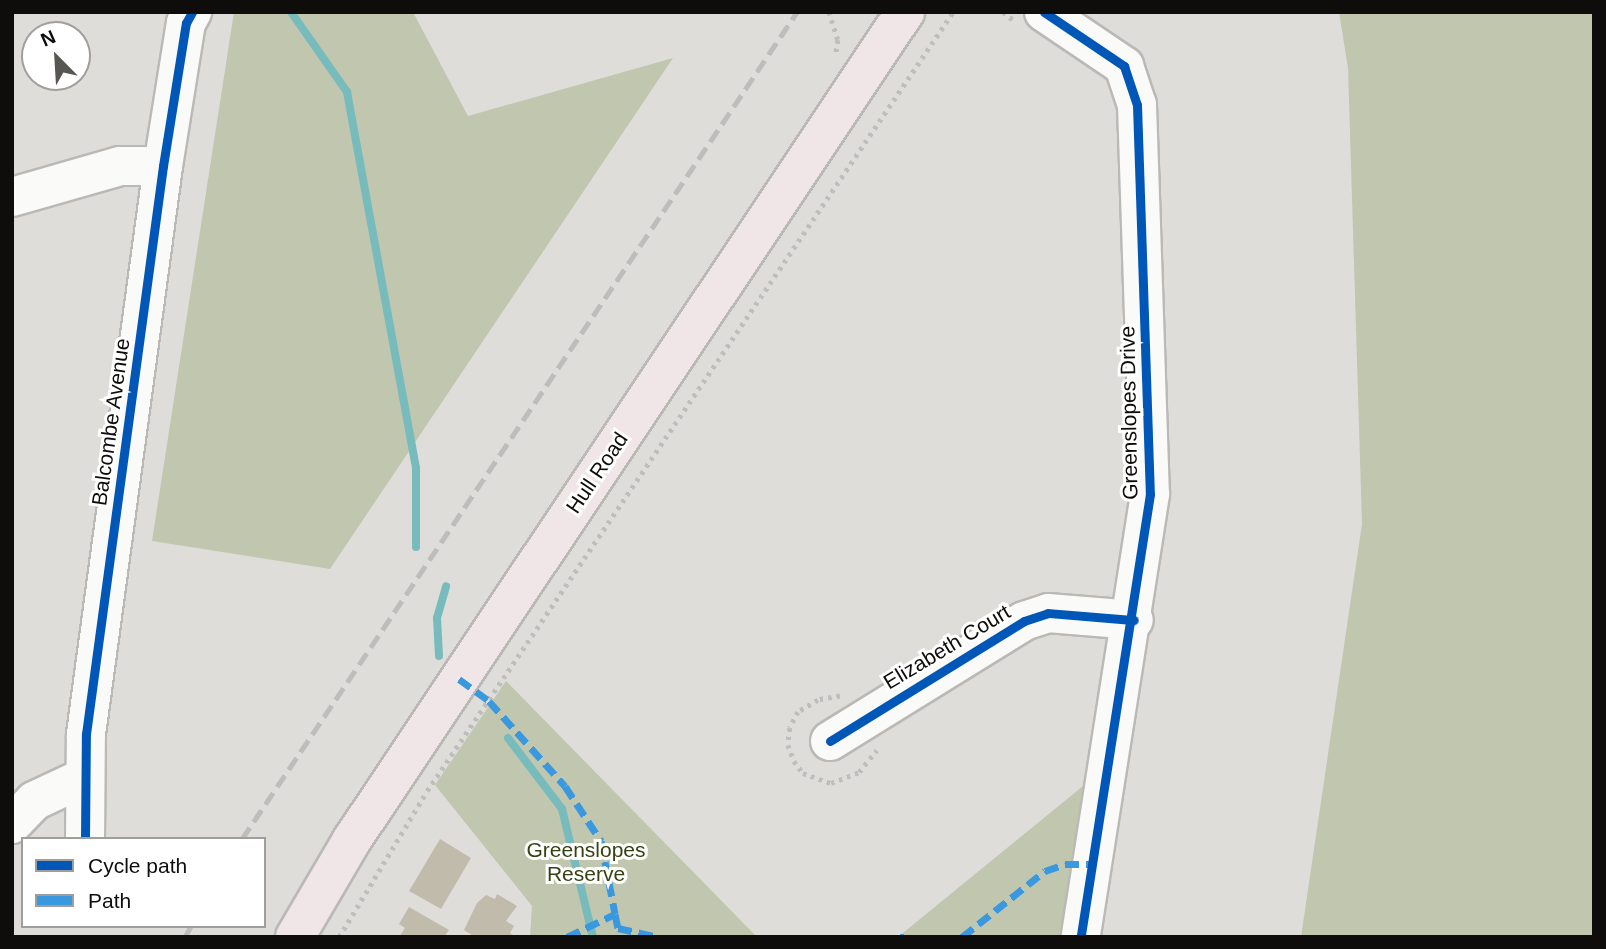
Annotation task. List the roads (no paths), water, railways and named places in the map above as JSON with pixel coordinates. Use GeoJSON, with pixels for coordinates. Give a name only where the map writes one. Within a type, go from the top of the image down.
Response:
{"type":"FeatureCollection","features":[{"type":"Feature","properties":{"kind":"main road","name":"Hull Road"},"geometry":{"type":"LineString","coordinates":[[295,937],[352,839],[891,17]]}},
{"type":"Feature","properties":{"kind":"street","name":"Balcombe Avenue"},"geometry":{"type":"LineString","coordinates":[[85,837],[86,734],[163,166],[186,23],[192,12]]}},
{"type":"Feature","properties":{"kind":"street","name":"Greenslopes Drive"},"geometry":{"type":"LineString","coordinates":[[1034,20],[1124,66],[1137,105],[1150,494],[1134,620],[1082,937]]}},
{"type":"Feature","properties":{"kind":"street"},"geometry":{"type":"LineString","coordinates":[[12,197],[120,166],[163,166]]}},
{"type":"Feature","properties":{"kind":"street","name":"Elizabeth Court"},"geometry":{"type":"LineString","coordinates":[[830,741],[1024,621],[1048,613],[1134,620]]}},
{"type":"Feature","properties":{"kind":"street"},"geometry":{"type":"LineString","coordinates":[[12,824],[34,802],[85,777]]}},
{"type":"Feature","properties":{"kind":"waterway"},"geometry":{"type":"LineString","coordinates":[[291,12],[347,92],[416,468],[416,547]]}},
{"type":"Feature","properties":{"kind":"waterway"},"geometry":{"type":"LineString","coordinates":[[439,656],[437,618],[446,586]]}},
{"type":"Feature","properties":{"kind":"waterway"},"geometry":{"type":"LineString","coordinates":[[508,738],[562,809],[593,937]]}},
{"type":"Feature","properties":{"kind":"railway"},"geometry":{"type":"LineString","coordinates":[[243,837],[797,12]]}},
{"type":"Feature","properties":{"kind":"railway"},"geometry":{"type":"LineString","coordinates":[[185,937],[190,928]]}},
{"type":"Feature","properties":{"kind":"park label","name":"Greenslopes Reserve"},"geometry":{"type":"Point","coordinates":[586,862]}}]}
